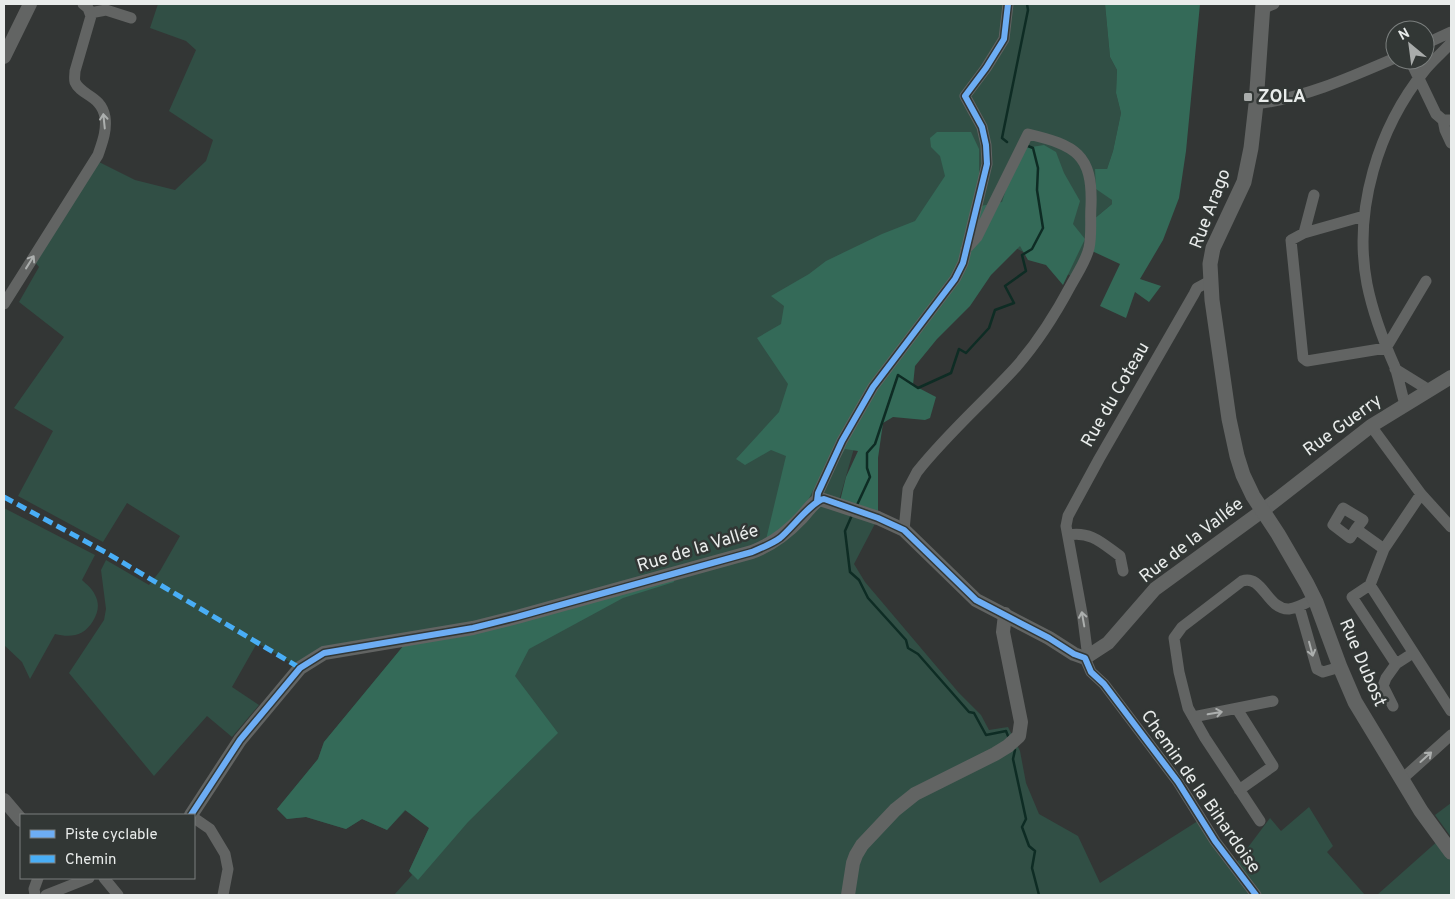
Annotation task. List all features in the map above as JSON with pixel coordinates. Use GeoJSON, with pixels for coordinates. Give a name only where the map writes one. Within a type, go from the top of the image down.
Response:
{"type":"FeatureCollection","features":[{"type":"Feature","properties":{"kind":"main road","name":"Rue Arago"},"geometry":{"type":"LineString","coordinates":[[1262,510],[1247,485],[1237,456],[1229,419],[1210,281],[1210,264],[1213,248],[1244,182],[1251,148],[1266,5]]}},
{"type":"Feature","properties":{"kind":"main road","name":"Rue Dubost"},"geometry":{"type":"LineString","coordinates":[[1262,510],[1314,599],[1355,702],[1401,780],[1440,839],[1451,852]]}},
{"type":"Feature","properties":{"kind":"street"},"geometry":{"type":"LineString","coordinates":[[4,57],[30,4]]}},
{"type":"Feature","properties":{"kind":"street"},"geometry":{"type":"LineString","coordinates":[[1008,4],[1004,39],[986,68],[965,96],[982,127],[987,155],[986,170],[963,264],[955,279],[873,386],[842,441],[818,493],[817,500],[824,499],[904,530],[976,600],[1049,638],[1074,654],[1086,658]]}},
{"type":"Feature","properties":{"kind":"street"},"geometry":{"type":"LineString","coordinates":[[4,304],[98,155],[104,138],[105,122],[102,109],[97,101],[78,86],[75,79],[75,71],[91,21],[86,8],[106,10],[131,18]]}},
{"type":"Feature","properties":{"kind":"street"},"geometry":{"type":"LineString","coordinates":[[1435,39],[1451,32]]}},
{"type":"Feature","properties":{"kind":"street"},"geometry":{"type":"LineString","coordinates":[[1405,404],[1395,369],[1372,308],[1367,283],[1364,250],[1364,216],[1376,163],[1399,109],[1419,79],[1451,42]]}},
{"type":"Feature","properties":{"kind":"street"},"geometry":{"type":"LineString","coordinates":[[1256,104],[1281,101],[1362,73],[1385,63]]}},
{"type":"Feature","properties":{"kind":"street"},"geometry":{"type":"LineString","coordinates":[[1415,70],[1436,114],[1447,120],[1445,130],[1451,143]]}},
{"type":"Feature","properties":{"kind":"street"},"geometry":{"type":"LineString","coordinates":[[904,530],[908,490],[917,472],[1039,339],[1059,308],[1089,248],[1091,190],[1089,174],[1080,156],[1070,148],[1057,142],[1028,134],[977,237],[966,249]]}},
{"type":"Feature","properties":{"kind":"street"},"geometry":{"type":"LineString","coordinates":[[1304,233],[1314,195]]}},
{"type":"Feature","properties":{"kind":"street"},"geometry":{"type":"LineString","coordinates":[[1364,216],[1304,233],[1291,240],[1303,358],[1307,361],[1386,348],[1426,281]]}},
{"type":"Feature","properties":{"kind":"street","name":"Rue du Coteau"},"geometry":{"type":"LineString","coordinates":[[1086,658],[1088,650],[1066,522],[1099,459],[1197,288],[1210,281]]}},
{"type":"Feature","properties":{"kind":"street"},"geometry":{"type":"LineString","coordinates":[[1395,369],[1429,390]]}},
{"type":"Feature","properties":{"kind":"street","name":"Rue Guerry"},"geometry":{"type":"LineString","coordinates":[[1262,510],[1371,426],[1451,377]]}},
{"type":"Feature","properties":{"kind":"street"},"geometry":{"type":"LineString","coordinates":[[1371,426],[1421,494],[1451,526]]}},
{"type":"Feature","properties":{"kind":"street"},"geometry":{"type":"LineString","coordinates":[[1396,664],[1352,597],[1370,585],[1384,549],[1421,494]]}},
{"type":"Feature","properties":{"kind":"street","name":"Rue de la Vallée"},"geometry":{"type":"LineString","coordinates":[[195,814],[240,740],[300,668],[324,652],[473,628],[517,618],[752,552],[778,539],[817,500]]}},
{"type":"Feature","properties":{"kind":"street","name":"Rue de la Vallée"},"geometry":{"type":"LineString","coordinates":[[1086,658],[1108,643],[1156,589],[1262,510]]}},
{"type":"Feature","properties":{"kind":"street"},"geometry":{"type":"LineString","coordinates":[[1356,529],[1384,549]]}},
{"type":"Feature","properties":{"kind":"street"},"geometry":{"type":"LineString","coordinates":[[1068,535],[1080,533],[1093,538],[1120,556],[1123,572]]}},
{"type":"Feature","properties":{"kind":"street"},"geometry":{"type":"LineString","coordinates":[[1260,821],[1192,717],[1186,703],[1174,638],[1178,630],[1242,581],[1254,581],[1276,606],[1286,609],[1299,606],[1314,599]]}},
{"type":"Feature","properties":{"kind":"street"},"geometry":{"type":"LineString","coordinates":[[1370,585],[1451,710]]}},
{"type":"Feature","properties":{"kind":"street"},"geometry":{"type":"LineString","coordinates":[[1299,606],[1317,669],[1323,672],[1340,667]]}},
{"type":"Feature","properties":{"kind":"street"},"geometry":{"type":"LineString","coordinates":[[848,895],[856,855],[862,845],[894,810],[915,794],[1002,750],[1019,736],[1021,722],[1004,638],[1003,623],[1005,614]]}},
{"type":"Feature","properties":{"kind":"street"},"geometry":{"type":"LineString","coordinates":[[1393,706],[1384,686],[1386,678],[1396,664],[1413,654]]}},
{"type":"Feature","properties":{"kind":"street","name":"Chemin de la Bihardoise"},"geometry":{"type":"LineString","coordinates":[[1086,658],[1091,672],[1104,684],[1178,782],[1215,841],[1256,895]]}},
{"type":"Feature","properties":{"kind":"street"},"geometry":{"type":"LineString","coordinates":[[1192,717],[1273,701]]}},
{"type":"Feature","properties":{"kind":"street"},"geometry":{"type":"LineString","coordinates":[[1237,709],[1274,766],[1239,790]]}},
{"type":"Feature","properties":{"kind":"street"},"geometry":{"type":"LineString","coordinates":[[1401,780],[1451,735]]}},
{"type":"Feature","properties":{"kind":"street"},"geometry":{"type":"LineString","coordinates":[[4,800],[20,819]]}},
{"type":"Feature","properties":{"kind":"street"},"geometry":{"type":"LineString","coordinates":[[195,818],[210,829],[225,854],[228,869],[223,895]]}},
{"type":"Feature","properties":{"kind":"street"},"geometry":{"type":"LineString","coordinates":[[35,895],[34,889],[38,879]]}},
{"type":"Feature","properties":{"kind":"street"},"geometry":{"type":"LineString","coordinates":[[46,895],[86,879]]}},
{"type":"Feature","properties":{"kind":"street"},"geometry":{"type":"LineString","coordinates":[[105,879],[118,895]]}},
{"type":"Feature","properties":{"kind":"green space"},"geometry":{"type":"Polygon","coordinates":[[[158,4],[1105,4],[1110,57],[1117,70],[1116,93],[1121,113],[1107,169],[1095,169],[1112,200],[1112,204],[1094,219],[1075,278],[992,236],[882,351],[838,504],[878,518],[854,564],[865,582],[959,693],[981,715],[989,730],[1008,727],[1020,751],[1026,783],[1039,814],[1078,836],[1100,883],[1201,819],[1234,866],[1270,818],[1281,831],[1309,807],[1333,846],[1327,852],[1365,895],[394,895],[412,875],[409,871],[429,828],[406,810],[387,830],[362,819],[346,829],[306,817],[287,819],[277,809],[318,759],[324,742],[409,639],[325,653],[300,668],[257,643],[232,687],[259,705],[232,737],[207,716],[154,776],[69,673],[104,620],[106,609],[101,570],[106,560],[149,585],[160,571],[180,536],[127,503],[103,542],[18,496],[53,431],[14,408],[64,337],[19,302],[39,267],[35,262],[99,162],[135,180],[175,190],[206,161],[213,140],[169,111],[196,50],[186,41],[150,28],[158,4]]]}},
{"type":"Feature","properties":{"kind":"green space"},"geometry":{"type":"Polygon","coordinates":[[[1105,4],[1200,4],[1186,151],[1179,198],[1163,240],[1140,279],[1161,286],[1149,302],[1135,292],[1126,318],[1100,306],[1120,264],[1092,251],[1094,219],[1112,204],[1112,200],[1096,189],[1095,169],[1107,169],[1121,113],[1116,93],[1117,70],[1110,57],[1105,4]]]}},
{"type":"Feature","properties":{"kind":"green space"},"geometry":{"type":"Polygon","coordinates":[[[937,132],[971,132],[979,149],[979,176],[975,207],[1002,202],[1019,149],[1044,145],[1056,152],[1064,173],[1080,201],[1073,224],[1085,239],[1063,285],[1046,265],[1028,260],[1020,246],[991,275],[970,306],[937,339],[915,366],[913,385],[936,397],[930,418],[925,420],[893,417],[883,423],[878,458],[878,512],[840,501],[846,477],[858,451],[845,449],[825,484],[813,490],[802,513],[764,548],[786,456],[771,450],[745,465],[736,459],[779,412],[788,384],[757,338],[781,324],[784,306],[771,296],[809,274],[826,261],[882,234],[915,221],[945,176],[940,156],[931,147],[930,138],[937,132]]]}},
{"type":"Feature","properties":{"kind":"green space"},"geometry":{"type":"Polygon","coordinates":[[[4,508],[95,555],[82,580],[97,598],[98,608],[95,618],[86,630],[77,635],[55,634],[30,679],[22,662],[4,645],[4,508]]]}},
{"type":"Feature","properties":{"kind":"green space"},"geometry":{"type":"Polygon","coordinates":[[[673,574],[674,582],[623,598],[529,649],[515,676],[558,733],[468,822],[418,880],[409,871],[429,828],[405,810],[387,830],[362,819],[346,829],[306,817],[287,819],[277,809],[318,759],[324,742],[409,639],[673,574]]]}},
{"type":"Feature","properties":{"kind":"green space"},"geometry":{"type":"Polygon","coordinates":[[[1451,803],[1451,837],[1435,815],[1451,803]]]}},
{"type":"Feature","properties":{"kind":"green space"},"geometry":{"type":"Polygon","coordinates":[[[1440,839],[1451,852],[1451,895],[1377,895],[1440,839]]]}},
{"type":"Feature","properties":{"kind":"waterway"},"geometry":{"type":"LineString","coordinates":[[1007,142],[1002,138],[1028,10],[1027,4]]}},
{"type":"Feature","properties":{"kind":"waterway"},"geometry":{"type":"LineString","coordinates":[[857,505],[870,477],[867,468],[867,453],[875,444],[898,375],[918,388],[951,373],[959,349],[966,353],[989,328],[995,310],[1014,303],[1005,286],[1026,271],[1022,255],[1032,249],[1043,228],[1037,190],[1038,168],[1033,148],[1028,146]]}},
{"type":"Feature","properties":{"kind":"waterway"},"geometry":{"type":"LineString","coordinates":[[852,515],[845,531],[850,572],[859,580],[868,598],[906,640],[908,648],[918,654],[969,712],[974,713],[986,735],[1006,731],[1008,736]]}},
{"type":"Feature","properties":{"kind":"waterway"},"geometry":{"type":"LineString","coordinates":[[1015,750],[1013,759],[1026,819],[1022,827],[1029,846],[1035,851],[1032,868],[1039,895]]}},
{"type":"Feature","properties":{"kind":"marked path"},"geometry":{"type":"LineString","coordinates":[[4,497],[105,552],[300,668]]}},
{"type":"Feature","properties":{"kind":"cycle path"},"geometry":{"type":"LineString","coordinates":[[817,501],[818,493],[842,441],[873,387],[955,279],[963,263],[987,164],[986,145],[982,127],[965,96],[986,68],[1004,39],[1008,4]]}},
{"type":"Feature","properties":{"kind":"cycle path"},"geometry":{"type":"LineString","coordinates":[[192,814],[240,740],[300,668],[324,653],[473,628],[752,552],[780,538],[808,509],[824,499],[878,518],[904,530],[976,600],[1049,638],[1074,654],[1085,658],[1091,672],[1104,684],[1178,782],[1215,841],[1256,895]]}},
{"type":"Feature","properties":{"kind":"place","name":"ZOLA"},"geometry":{"type":"Point","coordinates":[1248,97]}}]}
